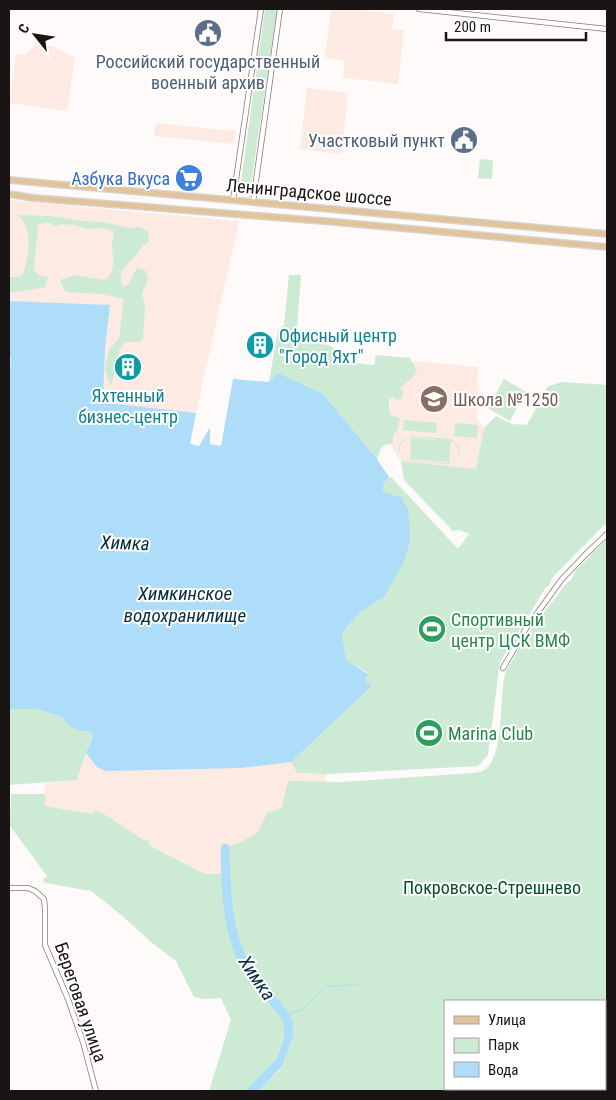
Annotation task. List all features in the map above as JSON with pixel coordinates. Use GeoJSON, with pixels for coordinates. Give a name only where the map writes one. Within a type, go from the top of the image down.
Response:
{"type":"FeatureCollection","features":[{"type":"Feature","properties":{"kind":"main road","name":"Ленинградское шоссе"},"geometry":{"type":"LineString","coordinates":[[9,178],[38,183],[607,234]]}},
{"type":"Feature","properties":{"kind":"main road","name":"Ленинградское шоссе"},"geometry":{"type":"LineString","coordinates":[[9,195],[607,247]]}},
{"type":"Feature","properties":{"kind":"street"},"geometry":{"type":"LineString","coordinates":[[233,200],[261,9]]}},
{"type":"Feature","properties":{"kind":"street"},"geometry":{"type":"LineString","coordinates":[[253,202],[280,9]]}},
{"type":"Feature","properties":{"kind":"street"},"geometry":{"type":"LineString","coordinates":[[419,9],[607,29]]}},
{"type":"Feature","properties":{"kind":"street"},"geometry":{"type":"LineString","coordinates":[[503,668],[526,630],[562,579],[607,534]]}},
{"type":"Feature","properties":{"kind":"street","name":"Береговая улица"},"geometry":{"type":"LineString","coordinates":[[9,888],[28,888],[44,899],[45,945],[68,999],[83,1042],[96,1091]]}},
{"type":"Feature","properties":{"kind":"shaded area"},"geometry":{"type":"Polygon","coordinates":[[[331,9],[351,9],[394,14],[392,29],[404,30],[398,84],[343,78],[345,60],[325,58],[331,9]]]}},
{"type":"Feature","properties":{"kind":"shaded area"},"geometry":{"type":"Polygon","coordinates":[[[36,44],[53,46],[75,58],[67,111],[10,103],[16,54],[25,55],[36,44]]]}},
{"type":"Feature","properties":{"kind":"shaded area"},"geometry":{"type":"Polygon","coordinates":[[[307,88],[348,93],[341,154],[300,149],[307,88]]]}},
{"type":"Feature","properties":{"kind":"shaded area"},"geometry":{"type":"Polygon","coordinates":[[[156,123],[235,131],[234,144],[154,136],[156,123]]]}},
{"type":"Feature","properties":{"kind":"shaded area"},"geometry":{"type":"Polygon","coordinates":[[[9,200],[239,221],[196,413],[103,401],[105,349],[110,305],[9,301],[9,200]]]}},
{"type":"Feature","properties":{"kind":"shaded area","name":"Школа №1250"},"geometry":{"type":"Polygon","coordinates":[[[415,361],[478,367],[477,420],[484,428],[477,469],[401,461],[391,446],[390,378],[415,361]]]}},
{"type":"Feature","properties":{"kind":"shaded area"},"geometry":{"type":"Polygon","coordinates":[[[86,753],[97,767],[241,768],[291,762],[297,773],[326,774],[328,856],[244,874],[205,874],[152,847],[109,817],[44,806],[45,783],[77,780],[86,753]]]}},
{"type":"Feature","properties":{"kind":"green space"},"geometry":{"type":"Polygon","coordinates":[[[265,9],[277,9],[250,191],[245,195],[240,192],[240,189],[265,9]]]}},
{"type":"Feature","properties":{"kind":"green space"},"geometry":{"type":"Polygon","coordinates":[[[480,159],[493,160],[492,179],[478,178],[480,159]]]}},
{"type":"Feature","properties":{"kind":"green space"},"geometry":{"type":"Polygon","coordinates":[[[17,215],[51,216],[101,222],[129,228],[140,227],[148,231],[149,241],[126,265],[121,273],[123,286],[128,285],[137,268],[146,271],[148,280],[142,293],[145,308],[143,338],[140,342],[126,342],[120,349],[111,386],[105,368],[110,349],[119,338],[124,299],[101,294],[68,292],[64,290],[60,280],[75,275],[104,280],[108,278],[113,266],[112,247],[114,231],[101,228],[87,229],[64,224],[55,226],[47,223],[38,225],[34,268],[37,274],[48,277],[45,287],[9,293],[9,277],[20,277],[22,275],[28,253],[27,230],[23,221],[17,215]]]}},
{"type":"Feature","properties":{"kind":"green space"},"geometry":{"type":"Polygon","coordinates":[[[289,275],[301,275],[296,342],[329,345],[335,349],[334,360],[374,365],[376,355],[410,358],[417,371],[400,388],[403,393],[401,399],[397,400],[393,397],[389,400],[390,415],[400,418],[398,429],[393,435],[393,442],[381,448],[377,459],[323,394],[269,382],[278,330],[284,325],[289,275]]]}},
{"type":"Feature","properties":{"kind":"green space"},"geometry":{"type":"Polygon","coordinates":[[[504,379],[526,392],[510,421],[488,408],[504,379]]]}},
{"type":"Feature","properties":{"kind":"green space"},"geometry":{"type":"Polygon","coordinates":[[[563,382],[607,385],[607,522],[553,577],[500,662],[488,755],[478,766],[326,774],[297,773],[291,762],[372,686],[364,681],[368,673],[346,660],[342,633],[359,613],[385,596],[401,497],[383,492],[384,483],[389,477],[392,478],[458,549],[469,534],[460,530],[453,531],[404,480],[401,461],[476,469],[484,428],[496,416],[512,424],[527,425],[548,386],[563,382]]]}},
{"type":"Feature","properties":{"kind":"green space"},"geometry":{"type":"Polygon","coordinates":[[[404,420],[437,423],[436,433],[403,430],[404,420]]]}},
{"type":"Feature","properties":{"kind":"green space"},"geometry":{"type":"Polygon","coordinates":[[[455,423],[478,425],[477,438],[454,436],[455,423]]]}},
{"type":"Feature","properties":{"kind":"green space"},"geometry":{"type":"Polygon","coordinates":[[[411,436],[450,439],[458,445],[459,453],[454,461],[458,449],[456,444],[451,441],[449,462],[410,459],[411,438],[450,441],[410,437],[403,441],[400,452],[399,448],[402,441],[411,436]]]}},
{"type":"Feature","properties":{"kind":"green space"},"geometry":{"type":"Polygon","coordinates":[[[404,458],[408,460],[450,463],[409,461],[404,458]]]}},
{"type":"Feature","properties":{"kind":"green space","name":"Покровское-Стрешнево"},"geometry":{"type":"Polygon","coordinates":[[[607,539],[607,1091],[258,1091],[282,1068],[293,1037],[291,1023],[285,1022],[285,1035],[277,1058],[245,1091],[209,1091],[231,1020],[221,998],[204,999],[194,997],[176,961],[91,891],[45,883],[43,880],[47,876],[10,826],[11,794],[45,794],[45,806],[92,814],[95,810],[143,840],[148,840],[149,845],[152,847],[205,874],[226,874],[225,848],[243,841],[258,832],[267,813],[282,808],[288,781],[342,782],[473,773],[484,770],[491,763],[498,740],[506,671],[530,631],[565,585],[571,580],[576,570],[607,539]]]}},
{"type":"Feature","properties":{"kind":"green space"},"geometry":{"type":"Polygon","coordinates":[[[9,709],[36,709],[62,717],[69,726],[79,731],[91,733],[91,741],[77,780],[9,785],[9,709]]]}},
{"type":"Feature","properties":{"kind":"water","name":"Химкинское водохранилище"},"geometry":{"type":"Polygon","coordinates":[[[9,301],[110,305],[105,349],[103,401],[196,413],[190,444],[199,446],[210,427],[210,444],[221,446],[233,379],[269,382],[278,373],[323,394],[377,459],[389,477],[384,483],[383,492],[401,497],[408,509],[410,540],[405,559],[385,596],[359,613],[342,633],[346,660],[368,674],[365,681],[372,686],[291,762],[241,768],[106,771],[97,767],[86,753],[92,739],[91,733],[79,731],[69,726],[62,717],[36,709],[9,709],[9,383],[11,358],[9,358],[9,301]]]}},
{"type":"Feature","properties":{"kind":"water"},"geometry":{"type":"Polygon","coordinates":[[[285,1022],[291,1023],[293,1037],[282,1067],[258,1091],[245,1091],[277,1058],[285,1035],[285,1022]]]}},
{"type":"Feature","properties":{"kind":"waterway","name":"Химка"},"geometry":{"type":"LineString","coordinates":[[225,848],[228,908],[234,938],[249,972],[286,1017],[289,1035]]}},
{"type":"Feature","properties":{"kind":"waterway"},"geometry":{"type":"LineString","coordinates":[[286,1017],[290,1013],[304,1009],[320,991],[329,986],[358,985]]}},
{"type":"Feature","properties":{"kind":"place","name":"Российский государственный военный архив"},"geometry":{"type":"Point","coordinates":[208,33]}},
{"type":"Feature","properties":{"kind":"place","name":"Участковый пункт"},"geometry":{"type":"Point","coordinates":[464,140]}},
{"type":"Feature","properties":{"kind":"place","name":"Азбука Вкуса"},"geometry":{"type":"Point","coordinates":[189,178]}},
{"type":"Feature","properties":{"kind":"place","name":"Офисный центр \"Город Яхт\""},"geometry":{"type":"Point","coordinates":[260,345]}},
{"type":"Feature","properties":{"kind":"place","name":"Яхтенный бизнес-центр"},"geometry":{"type":"Point","coordinates":[128,367]}},
{"type":"Feature","properties":{"kind":"place","name":"Школа №1250"},"geometry":{"type":"Point","coordinates":[434,399]}},
{"type":"Feature","properties":{"kind":"place","name":"Спортивный центр ЦСК ВМФ"},"geometry":{"type":"Point","coordinates":[432,629]}},
{"type":"Feature","properties":{"kind":"place","name":"Marina Club"},"geometry":{"type":"Point","coordinates":[429,733]}}]}
